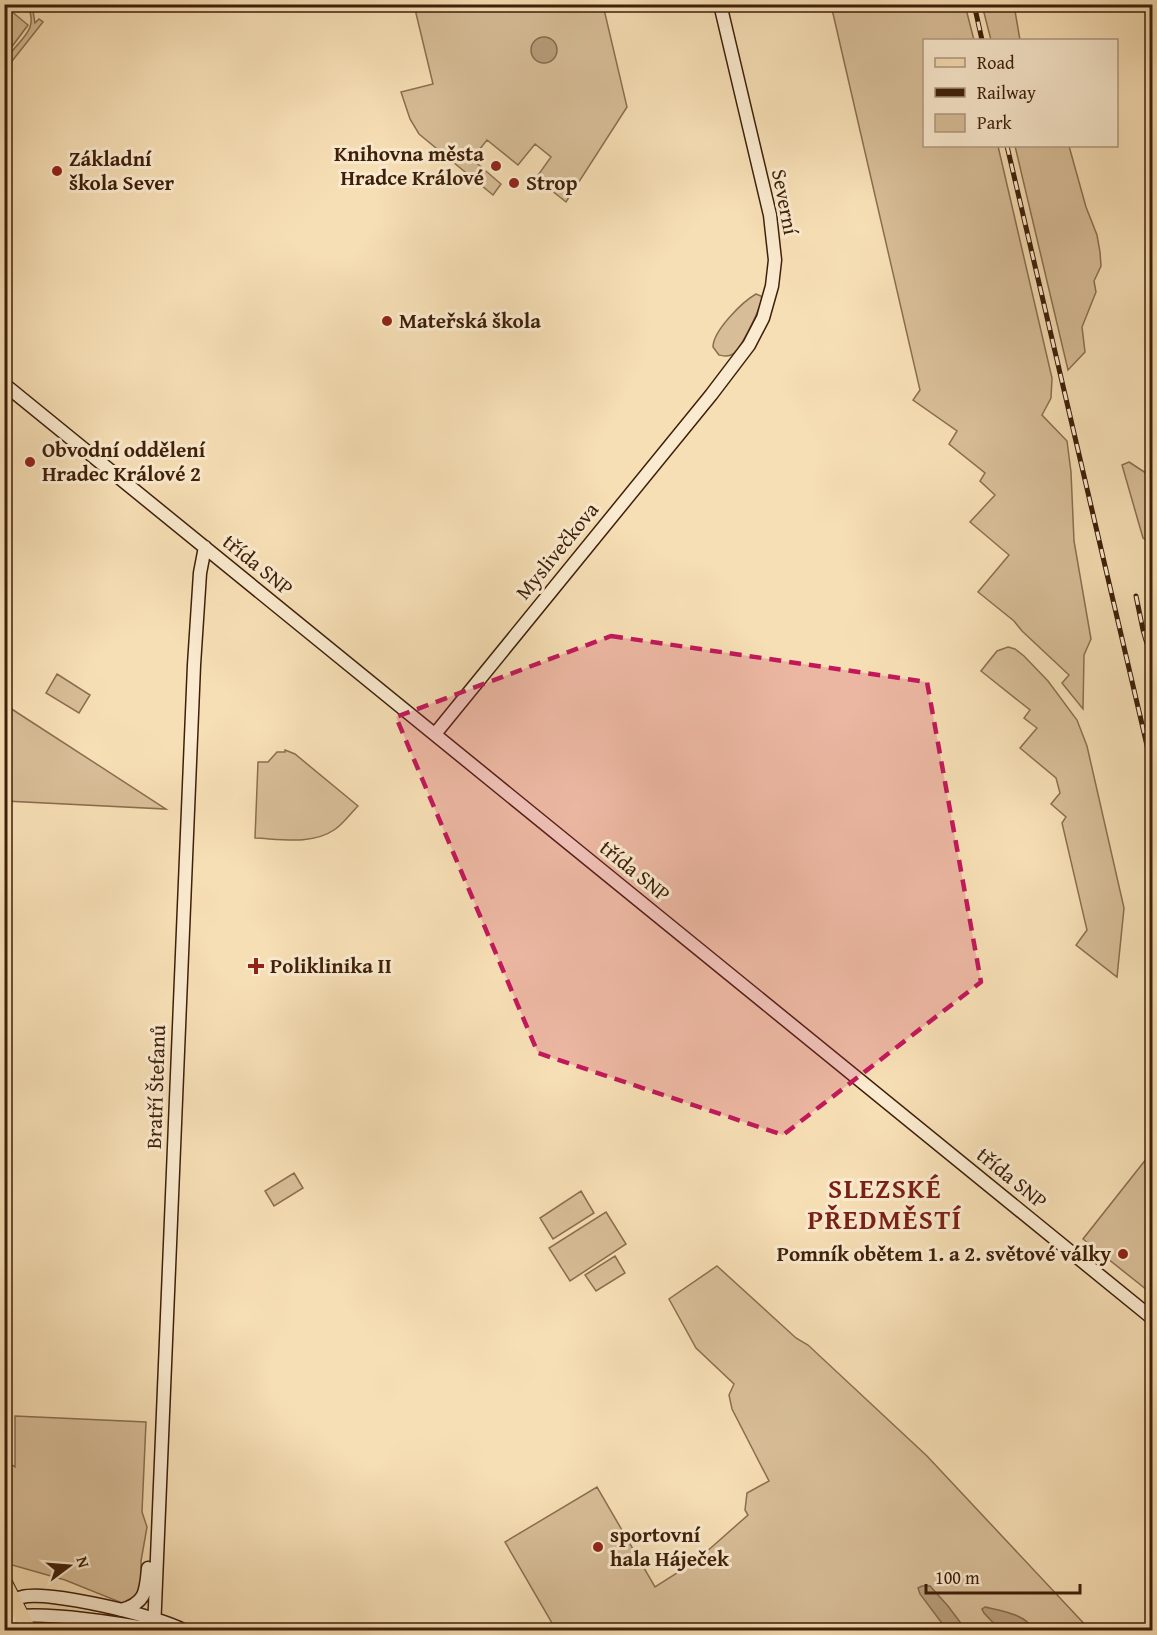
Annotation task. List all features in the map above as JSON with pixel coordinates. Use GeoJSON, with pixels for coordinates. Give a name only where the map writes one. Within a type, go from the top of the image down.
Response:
{"type":"FeatureCollection","features":[{"type":"Feature","properties":{"kind":"main road"},"geometry":{"type":"LineString","coordinates":[[4,1581],[29,1630]]}},
{"type":"Feature","properties":{"kind":"main road"},"geometry":{"type":"LineString","coordinates":[[4,1626],[7,1630]]}},
{"type":"Feature","properties":{"kind":"street","name":"Severní"},"geometry":{"type":"LineString","coordinates":[[711,394],[749,345],[763,318],[772,286],[775,260],[770,215],[720,4]]}},
{"type":"Feature","properties":{"kind":"street","name":"třída SNP"},"geometry":{"type":"LineString","coordinates":[[4,384],[1152,1318]]}},
{"type":"Feature","properties":{"kind":"street","name":"Myslivečkova"},"geometry":{"type":"LineString","coordinates":[[435,734],[711,394]]}},
{"type":"Feature","properties":{"kind":"street","name":"Bratří Štefanů"},"geometry":{"type":"LineString","coordinates":[[155,1626],[194,665],[200,573],[205,547]]}},
{"type":"Feature","properties":{"kind":"street"},"geometry":{"type":"LineString","coordinates":[[121,1610],[138,1602],[146,1590],[149,1555],[158,1526]]}},
{"type":"Feature","properties":{"kind":"street"},"geometry":{"type":"LineString","coordinates":[[4,1611],[14,1600],[36,1595],[121,1610],[155,1626]]}},
{"type":"Feature","properties":{"kind":"street"},"geometry":{"type":"LineString","coordinates":[[155,1595],[163,1611],[180,1629]]}},
{"type":"Feature","properties":{"kind":"street"},"geometry":{"type":"LineString","coordinates":[[4,1618],[21,1615],[180,1629]]}},
{"type":"Feature","properties":{"kind":"street"},"geometry":{"type":"LineString","coordinates":[[62,1629],[78,1619]]}},
{"type":"Feature","properties":{"kind":"highlighted area"},"geometry":{"type":"Polygon","coordinates":[[[611,636],[927,682],[981,982],[783,1135],[538,1053],[396,717],[611,636]]]}},
{"type":"Feature","properties":{"kind":"green space"},"geometry":{"type":"Polygon","coordinates":[[[27,5],[32,5],[35,23],[39,19],[43,22],[5,70],[10,53],[31,25],[27,5]]]}},
{"type":"Feature","properties":{"kind":"green space"},"geometry":{"type":"Polygon","coordinates":[[[414,5],[603,5],[627,107],[566,202],[536,178],[551,157],[535,144],[518,165],[487,140],[472,159],[501,184],[493,195],[419,134],[410,119],[401,92],[433,84],[414,5]]]}},
{"type":"Feature","properties":{"kind":"green space"},"geometry":{"type":"Polygon","coordinates":[[[831,5],[965,5],[974,39],[923,39],[923,147],[998,147],[1052,378],[1051,398],[1042,415],[1067,441],[1071,472],[1074,541],[1091,639],[1084,655],[1083,709],[1062,683],[1069,675],[1014,621],[978,592],[1009,555],[970,522],[995,495],[980,481],[985,473],[949,444],[957,431],[913,400],[920,390],[831,5]]]}},
{"type":"Feature","properties":{"kind":"green space"},"geometry":{"type":"Polygon","coordinates":[[[982,5],[1014,5],[1020,39],[991,39],[982,5]]]}},
{"type":"Feature","properties":{"kind":"green space"},"geometry":{"type":"Polygon","coordinates":[[[5,6],[28,25],[5,56],[5,6]]]}},
{"type":"Feature","properties":{"kind":"green space"},"geometry":{"type":"Polygon","coordinates":[[[1015,147],[1069,147],[1086,207],[1097,235],[1101,266],[1094,281],[1096,292],[1082,327],[1085,352],[1068,370],[1015,147]]]}},
{"type":"Feature","properties":{"kind":"green space"},"geometry":{"type":"Polygon","coordinates":[[[756,294],[762,299],[741,344],[731,355],[719,355],[713,347],[718,333],[736,310],[756,294]]]}},
{"type":"Feature","properties":{"kind":"green space"},"geometry":{"type":"Polygon","coordinates":[[[1129,462],[1152,477],[1152,544],[1143,538],[1122,465],[1129,462]]]}},
{"type":"Feature","properties":{"kind":"green space"},"geometry":{"type":"Polygon","coordinates":[[[1008,647],[1024,656],[1048,681],[1077,720],[1087,746],[1124,908],[1117,977],[1076,945],[1087,930],[1062,823],[1066,817],[1051,804],[1060,793],[1056,778],[1020,748],[1037,728],[1024,718],[1030,710],[981,671],[997,651],[1008,647]]]}},
{"type":"Feature","properties":{"kind":"green space"},"geometry":{"type":"Polygon","coordinates":[[[57,674],[90,695],[79,713],[46,693],[57,674]]]}},
{"type":"Feature","properties":{"kind":"green space"},"geometry":{"type":"Polygon","coordinates":[[[4,704],[27,719],[166,809],[5,801],[4,704]]]}},
{"type":"Feature","properties":{"kind":"green space"},"geometry":{"type":"Polygon","coordinates":[[[285,750],[295,754],[358,806],[334,830],[325,835],[316,838],[285,840],[255,838],[258,762],[268,762],[277,752],[285,752],[285,750]]]}},
{"type":"Feature","properties":{"kind":"green space"},"geometry":{"type":"Polygon","coordinates":[[[1147,1158],[1152,1160],[1152,1294],[1083,1239],[1147,1158]]]}},
{"type":"Feature","properties":{"kind":"green space"},"geometry":{"type":"Polygon","coordinates":[[[294,1173],[303,1188],[274,1206],[265,1191],[294,1173]]]}},
{"type":"Feature","properties":{"kind":"green space"},"geometry":{"type":"Polygon","coordinates":[[[581,1191],[594,1213],[553,1239],[540,1218],[581,1191]]]}},
{"type":"Feature","properties":{"kind":"green space"},"geometry":{"type":"Polygon","coordinates":[[[606,1212],[626,1244],[570,1281],[549,1248],[606,1212]]]}},
{"type":"Feature","properties":{"kind":"green space"},"geometry":{"type":"Polygon","coordinates":[[[615,1256],[625,1273],[596,1291],[585,1275],[615,1256]]]}},
{"type":"Feature","properties":{"kind":"green space"},"geometry":{"type":"Polygon","coordinates":[[[717,1266],[796,1338],[808,1345],[927,1456],[1090,1630],[556,1630],[505,1542],[597,1487],[655,1587],[696,1561],[748,1515],[745,1510],[747,1493],[769,1481],[732,1409],[729,1395],[734,1384],[696,1348],[669,1299],[717,1266]]]}},
{"type":"Feature","properties":{"kind":"green space"},"geometry":{"type":"Polygon","coordinates":[[[15,1416],[146,1422],[142,1512],[147,1527],[141,1561],[142,1593],[127,1605],[65,1580],[5,1563],[4,1460],[15,1467],[15,1416]]]}},
{"type":"Feature","properties":{"kind":"shaded area"},"geometry":{"type":"Polygon","coordinates":[[[544,37],[553,41],[557,50],[553,59],[544,63],[535,59],[531,50],[535,41],[544,37]]]}},
{"type":"Feature","properties":{"kind":"shaded area"},"geometry":{"type":"Polygon","coordinates":[[[930,1586],[966,1630],[947,1630],[920,1594],[918,1588],[930,1586]]]}},
{"type":"Feature","properties":{"kind":"shaded area"},"geometry":{"type":"Polygon","coordinates":[[[985,1607],[1019,1617],[1034,1630],[1000,1630],[984,1613],[982,1609],[985,1607]]]}},
{"type":"Feature","properties":{"kind":"railway"},"geometry":{"type":"LineString","coordinates":[[974,4],[982,39]]}},
{"type":"Feature","properties":{"kind":"railway"},"geometry":{"type":"LineString","coordinates":[[1007,147],[1152,767]]}},
{"type":"Feature","properties":{"kind":"railway"},"geometry":{"type":"LineString","coordinates":[[1136,596],[1152,661]]}},
{"type":"Feature","properties":{"kind":"place","name":"Knihovna města Hradce Králové"},"geometry":{"type":"Point","coordinates":[496,166]}},
{"type":"Feature","properties":{"kind":"place","name":"Základní škola Sever"},"geometry":{"type":"Point","coordinates":[57,171]}},
{"type":"Feature","properties":{"kind":"place","name":"Strop"},"geometry":{"type":"Point","coordinates":[514,183]}},
{"type":"Feature","properties":{"kind":"place","name":"Mateřská škola"},"geometry":{"type":"Point","coordinates":[387,321]}},
{"type":"Feature","properties":{"kind":"place","name":"Obvodní oddělení Hradec Králové 2"},"geometry":{"type":"Point","coordinates":[30,462]}},
{"type":"Feature","properties":{"kind":"place","name":"Poliklinika II"},"geometry":{"type":"Point","coordinates":[256,966]}},
{"type":"Feature","properties":{"kind":"place","name":"Pomník obětem 1. a 2. světové války"},"geometry":{"type":"Point","coordinates":[1123,1254]}},
{"type":"Feature","properties":{"kind":"place","name":"sportovní hala Háječek"},"geometry":{"type":"Point","coordinates":[598,1547]}},
{"type":"Feature","properties":{"kind":"district","name":"SLEZSKÉ PŘEDMĚSTÍ"},"geometry":{"type":"Point","coordinates":[885,1204]}}]}
